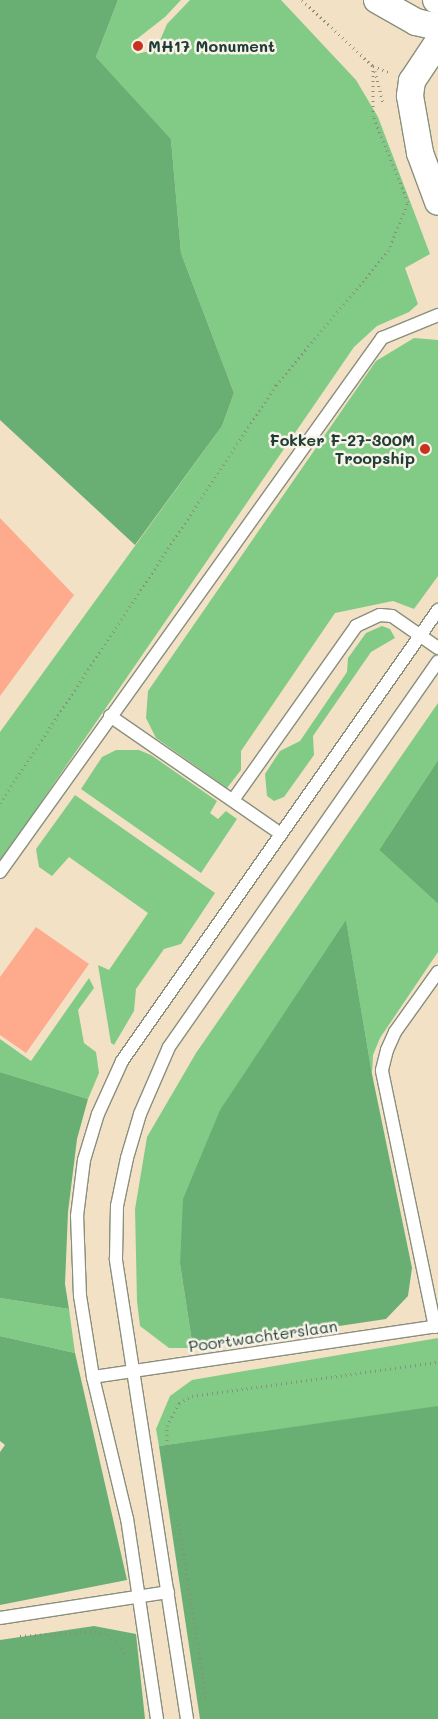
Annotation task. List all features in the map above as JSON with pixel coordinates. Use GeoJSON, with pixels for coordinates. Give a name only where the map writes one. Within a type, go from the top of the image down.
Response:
{"type":"FeatureCollection","features":[{"type":"Feature","properties":{"kind":"street"},"geometry":{"type":"LineString","coordinates":[[377,0],[416,22],[438,27]]}},
{"type":"Feature","properties":{"kind":"street"},"geometry":{"type":"LineString","coordinates":[[438,42],[412,81],[410,96],[420,154],[438,202]]}},
{"type":"Feature","properties":{"kind":"lane"},"geometry":{"type":"LineString","coordinates":[[0,872],[382,338],[438,315]]}},
{"type":"Feature","properties":{"kind":"lane"},"geometry":{"type":"LineString","coordinates":[[157,1719],[127,1519],[93,1377],[80,1296],[77,1216],[84,1160],[98,1114],[122,1061],[438,610]]}},
{"type":"Feature","properties":{"kind":"lane"},"geometry":{"type":"LineString","coordinates":[[233,800],[356,626],[380,615],[392,616],[438,648]]}},
{"type":"Feature","properties":{"kind":"lane"},"geometry":{"type":"LineString","coordinates":[[188,1719],[116,1258],[117,1206],[127,1158],[140,1114],[169,1047],[438,661]]}},
{"type":"Feature","properties":{"kind":"lane"},"geometry":{"type":"LineString","coordinates":[[110,716],[281,834]]}},
{"type":"Feature","properties":{"kind":"lane"},"geometry":{"type":"LineString","coordinates":[[436,1326],[382,1070],[387,1050],[395,1032],[438,972]]}},
{"type":"Feature","properties":{"kind":"lane","name":"Poortwachterslaan"},"geometry":{"type":"LineString","coordinates":[[93,1377],[436,1326]]}},
{"type":"Feature","properties":{"kind":"lane"},"geometry":{"type":"LineString","coordinates":[[0,1618],[168,1592]]}},
{"type":"Feature","properties":{"kind":"path"},"geometry":{"type":"LineString","coordinates":[[0,803],[276,385],[388,251],[408,202],[373,116],[373,66],[302,0]]}},
{"type":"Feature","properties":{"kind":"path"},"geometry":{"type":"LineString","coordinates":[[168,1458],[167,1426],[179,1403],[192,1396],[438,1362]]}},
{"type":"Feature","properties":{"kind":"path"},"geometry":{"type":"LineString","coordinates":[[177,1516],[206,1697],[184,1700]]}},
{"type":"Feature","properties":{"kind":"path"},"geometry":{"type":"LineString","coordinates":[[18,1636],[95,1631],[108,1634],[119,1644],[129,1662]]}},
{"type":"Feature","properties":{"kind":"green space"},"geometry":{"type":"Polygon","coordinates":[[[0,0],[118,0],[96,57],[171,139],[181,253],[234,393],[222,426],[135,545],[0,420],[0,0]]]}},
{"type":"Feature","properties":{"kind":"green space"},"geometry":{"type":"Polygon","coordinates":[[[118,0],[181,0],[165,17],[133,42],[132,49],[137,54],[153,50],[158,45],[167,24],[190,0],[281,0],[356,80],[378,117],[430,254],[405,268],[418,304],[409,312],[377,326],[354,347],[0,862],[0,732],[222,426],[234,393],[181,253],[171,139],[96,57],[118,0]]]}},
{"type":"Feature","properties":{"kind":"green space"},"geometry":{"type":"Polygon","coordinates":[[[414,338],[438,340],[438,576],[414,609],[393,601],[335,613],[241,751],[241,770],[227,788],[156,738],[146,718],[148,691],[376,361],[414,338]]]}},
{"type":"Feature","properties":{"kind":"green space"},"geometry":{"type":"Polygon","coordinates":[[[382,626],[390,629],[395,638],[371,652],[313,736],[314,755],[284,797],[274,801],[267,796],[265,774],[280,751],[300,741],[347,672],[348,658],[366,633],[382,626]]]}},
{"type":"Feature","properties":{"kind":"green space"},"geometry":{"type":"Polygon","coordinates":[[[438,703],[438,760],[379,850],[438,904],[438,952],[380,1038],[373,1055],[372,1074],[346,921],[320,961],[180,1264],[193,1348],[169,1348],[140,1326],[137,1301],[135,1209],[147,1137],[196,1053],[438,703]]]}},
{"type":"Feature","properties":{"kind":"green space"},"geometry":{"type":"Polygon","coordinates":[[[116,750],[139,750],[151,755],[217,801],[210,813],[218,819],[226,811],[237,819],[201,873],[81,789],[102,757],[116,750]]]}},
{"type":"Feature","properties":{"kind":"green space"},"geometry":{"type":"Polygon","coordinates":[[[438,760],[438,904],[379,850],[438,760]]]}},
{"type":"Feature","properties":{"kind":"green space"},"geometry":{"type":"Polygon","coordinates":[[[75,795],[215,893],[181,944],[164,949],[136,989],[134,1011],[114,1045],[111,1043],[98,965],[109,970],[148,913],[69,857],[52,876],[39,867],[36,849],[75,795]]]}},
{"type":"Feature","properties":{"kind":"green space"},"geometry":{"type":"Polygon","coordinates":[[[346,920],[372,1074],[412,1268],[408,1296],[386,1319],[193,1348],[180,1264],[183,1199],[220,1110],[346,920]]]}},
{"type":"Feature","properties":{"kind":"green space"},"geometry":{"type":"Polygon","coordinates":[[[89,978],[94,988],[78,1010],[84,1043],[96,1052],[99,1073],[88,1099],[0,1072],[0,1039],[31,1061],[89,978]]]}},
{"type":"Feature","properties":{"kind":"green space"},"geometry":{"type":"Polygon","coordinates":[[[0,1072],[88,1099],[77,1139],[68,1212],[65,1284],[69,1309],[0,1298],[0,1072]]]}},
{"type":"Feature","properties":{"kind":"green space"},"geometry":{"type":"Polygon","coordinates":[[[0,1298],[69,1309],[75,1353],[0,1336],[0,1298]]]}},
{"type":"Feature","properties":{"kind":"green space"},"geometry":{"type":"Polygon","coordinates":[[[0,1336],[75,1353],[127,1580],[0,1605],[0,1452],[5,1445],[0,1441],[0,1336]]]}},
{"type":"Feature","properties":{"kind":"green space"},"geometry":{"type":"Polygon","coordinates":[[[438,1338],[438,1407],[159,1446],[156,1429],[170,1396],[192,1380],[438,1338]]]}},
{"type":"Feature","properties":{"kind":"green space"},"geometry":{"type":"Polygon","coordinates":[[[438,1406],[438,1719],[200,1719],[159,1446],[438,1406]]]}},
{"type":"Feature","properties":{"kind":"green space"},"geometry":{"type":"Polygon","coordinates":[[[94,1626],[136,1634],[145,1719],[0,1719],[0,1640],[94,1626]]]}},
{"type":"Feature","properties":{"kind":"building"},"geometry":{"type":"Polygon","coordinates":[[[0,518],[74,595],[0,696],[0,518]]]}},
{"type":"Feature","properties":{"kind":"building"},"geometry":{"type":"Polygon","coordinates":[[[36,927],[89,964],[26,1053],[0,1035],[0,977],[36,927]]]}},
{"type":"Feature","properties":{"kind":"place","name":"MH17 Monument"},"geometry":{"type":"Point","coordinates":[138,46]}},
{"type":"Feature","properties":{"kind":"place","name":"Fokker F-27-300M Troopship"},"geometry":{"type":"Point","coordinates":[425,449]}}]}
